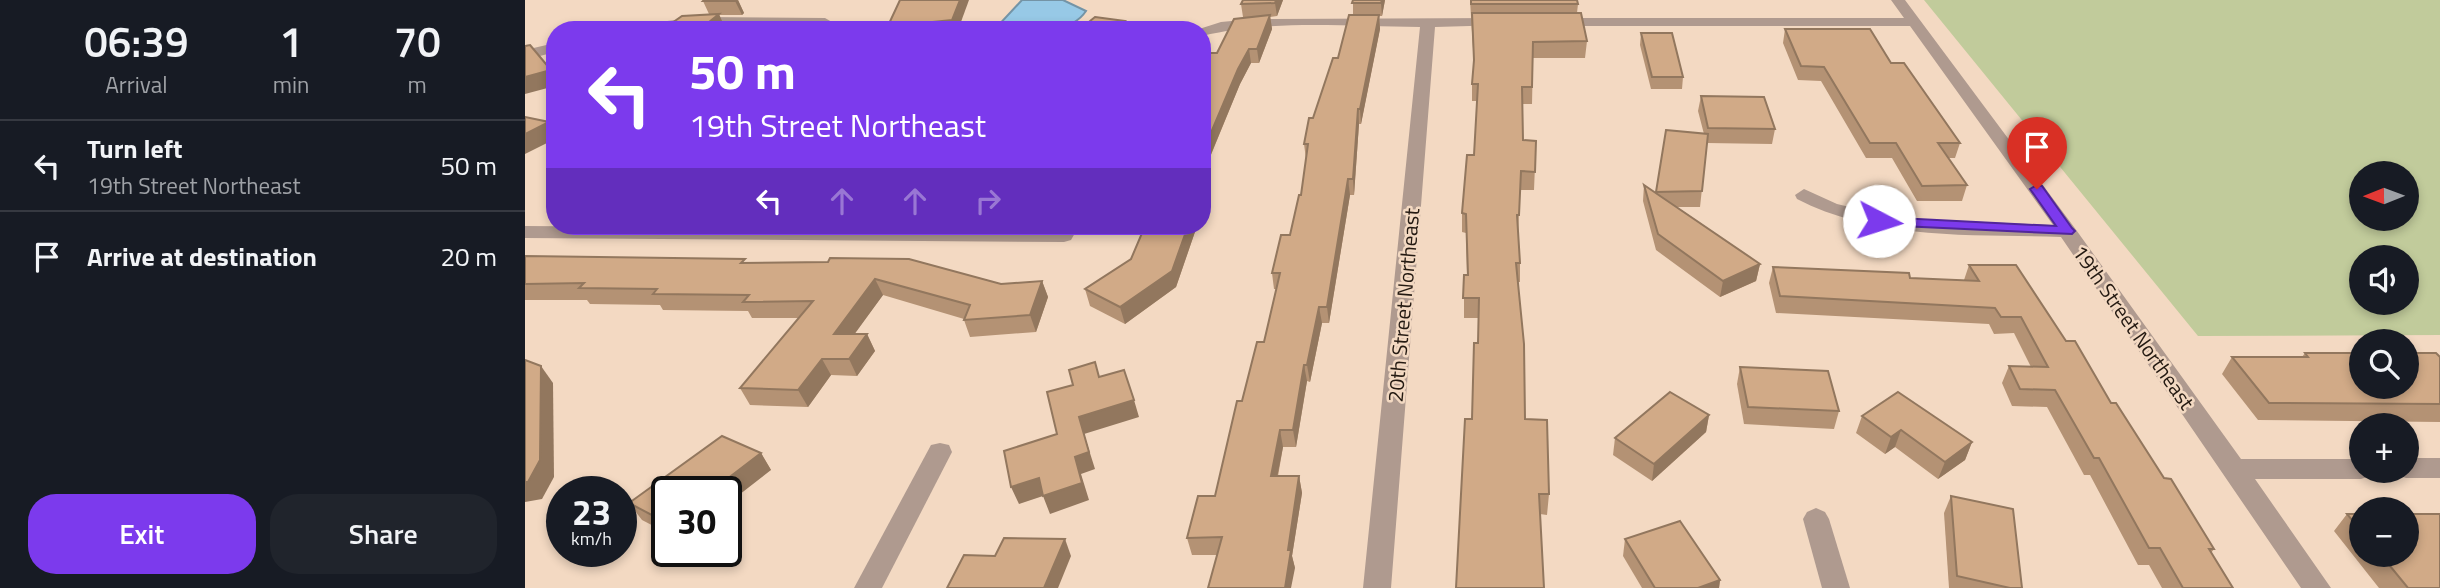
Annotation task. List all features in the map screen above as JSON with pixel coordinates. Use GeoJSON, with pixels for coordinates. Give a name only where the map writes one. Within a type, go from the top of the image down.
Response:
{"type":"FeatureCollection","features":[{"type":"Feature","properties":{"kind":"street","name":"19th Street Northeast"},"geometry":{"type":"LineString","coordinates":[[1898,0],[2067,231],[2317,588]]}},
{"type":"Feature","properties":{"kind":"street","name":"20th Street Northeast"},"geometry":{"type":"LineString","coordinates":[[1377,588],[1428,22]]}},
{"type":"Feature","properties":{"kind":"street"},"geometry":{"type":"LineString","coordinates":[[1211,29],[1253,23],[1512,22]]}},
{"type":"Feature","properties":{"kind":"street"},"geometry":{"type":"LineString","coordinates":[[1539,22],[1914,22]]}},
{"type":"Feature","properties":{"kind":"street"},"geometry":{"type":"LineString","coordinates":[[525,55],[546,49]]}},
{"type":"Feature","properties":{"kind":"street"},"geometry":{"type":"LineString","coordinates":[[1804,195],[1822,207],[1864,219],[1894,223],[2067,231]]}},
{"type":"Feature","properties":{"kind":"street"},"geometry":{"type":"LineString","coordinates":[[525,232],[546,232]]}},
{"type":"Feature","properties":{"kind":"street"},"geometry":{"type":"LineString","coordinates":[[868,588],[940,452]]}},
{"type":"Feature","properties":{"kind":"street"},"geometry":{"type":"LineString","coordinates":[[2419,468],[2440,468]]}},
{"type":"Feature","properties":{"kind":"street"},"geometry":{"type":"LineString","coordinates":[[2233,469],[2349,469]]}},
{"type":"Feature","properties":{"kind":"street"},"geometry":{"type":"LineString","coordinates":[[1816,519],[1836,588]]}},
{"type":"Feature","properties":{"kind":"green space"},"geometry":{"type":"Polygon","coordinates":[[[1924,0],[2440,0],[2440,335],[2419,335],[2419,329],[2349,329],[2349,335],[2198,336],[1924,0]]]}},
{"type":"Feature","properties":{"kind":"water"},"geometry":{"type":"Polygon","coordinates":[[[1022,0],[1063,0],[1086,11],[1076,21],[1002,21],[1022,0]]]}},
{"type":"Feature","properties":{"kind":"building"},"geometry":{"type":"Polygon","coordinates":[[[704,0],[737,0],[703,1],[704,0]]]}},
{"type":"Feature","properties":{"kind":"building"},"geometry":{"type":"Polygon","coordinates":[[[900,0],[960,0],[952,20],[890,21],[900,0]]]}},
{"type":"Feature","properties":{"kind":"building"},"geometry":{"type":"Polygon","coordinates":[[[1243,0],[1276,0],[1275,3],[1241,4],[1243,0]]]}},
{"type":"Feature","properties":{"kind":"building"},"geometry":{"type":"Polygon","coordinates":[[[1353,0],[1382,0],[1381,3],[1352,3],[1353,0]]]}},
{"type":"Feature","properties":{"kind":"building"},"geometry":{"type":"Polygon","coordinates":[[[1471,0],[1577,0],[1578,4],[1471,4],[1471,0]]]}},
{"type":"Feature","properties":{"kind":"building"},"geometry":{"type":"Polygon","coordinates":[[[1472,13],[1581,13],[1587,41],[1533,42],[1532,87],[1522,87],[1523,140],[1536,141],[1535,172],[1521,171],[1517,215],[1520,263],[1516,263],[1524,344],[1525,419],[1547,420],[1549,494],[1539,494],[1544,588],[1456,588],[1465,419],[1472,419],[1474,343],[1478,343],[1479,298],[1463,298],[1464,275],[1468,275],[1466,214],[1462,213],[1467,155],[1474,155],[1478,84],[1472,84],[1472,13]]]}},
{"type":"Feature","properties":{"kind":"building"},"geometry":{"type":"Polygon","coordinates":[[[719,14],[710,21],[675,21],[682,16],[719,14]]]}},
{"type":"Feature","properties":{"kind":"building"},"geometry":{"type":"Polygon","coordinates":[[[1270,15],[1257,49],[1249,49],[1238,69],[1211,133],[1211,53],[1217,53],[1234,19],[1270,15]]]}},
{"type":"Feature","properties":{"kind":"building"},"geometry":{"type":"Polygon","coordinates":[[[1349,15],[1379,15],[1358,109],[1353,179],[1348,179],[1327,307],[1319,307],[1307,365],[1304,365],[1293,430],[1280,430],[1271,476],[1299,476],[1285,588],[1208,588],[1222,537],[1187,538],[1198,496],[1215,496],[1237,401],[1242,401],[1257,342],[1264,342],[1280,273],[1272,273],[1281,235],[1290,235],[1301,195],[1308,144],[1304,144],[1309,118],[1313,118],[1333,58],[1338,58],[1349,15]]]}},
{"type":"Feature","properties":{"kind":"building"},"geometry":{"type":"Polygon","coordinates":[[[1095,17],[1125,21],[1090,21],[1095,17]]]}},
{"type":"Feature","properties":{"kind":"building"},"geometry":{"type":"Polygon","coordinates":[[[1785,29],[1870,29],[1891,63],[1904,63],[1960,143],[1938,143],[1967,185],[1922,186],[1896,143],[1870,143],[1824,67],[1801,66],[1785,29]]]}},
{"type":"Feature","properties":{"kind":"building"},"geometry":{"type":"Polygon","coordinates":[[[1641,33],[1672,33],[1683,77],[1652,77],[1641,33]]]}},
{"type":"Feature","properties":{"kind":"building"},"geometry":{"type":"Polygon","coordinates":[[[530,45],[546,64],[546,71],[525,77],[525,46],[530,45]]]}},
{"type":"Feature","properties":{"kind":"building"},"geometry":{"type":"Polygon","coordinates":[[[1701,96],[1764,97],[1775,129],[1708,128],[1701,96]]]}},
{"type":"Feature","properties":{"kind":"building"},"geometry":{"type":"Polygon","coordinates":[[[525,117],[546,121],[546,124],[525,134],[525,117]]]}},
{"type":"Feature","properties":{"kind":"building"},"geometry":{"type":"Polygon","coordinates":[[[1666,130],[1708,134],[1702,191],[1656,192],[1666,130]]]}},
{"type":"Feature","properties":{"kind":"building"},"geometry":{"type":"Polygon","coordinates":[[[1644,185],[1760,264],[1723,281],[1658,234],[1644,185]]]}},
{"type":"Feature","properties":{"kind":"building"},"geometry":{"type":"Polygon","coordinates":[[[1141,235],[1185,235],[1172,271],[1120,307],[1085,289],[1131,259],[1141,235]]]}},
{"type":"Feature","properties":{"kind":"building"},"geometry":{"type":"Polygon","coordinates":[[[525,256],[745,259],[741,263],[828,262],[830,258],[909,259],[1001,284],[1042,281],[1030,315],[964,320],[970,305],[875,279],[834,334],[867,334],[849,359],[822,359],[798,390],[740,388],[813,301],[743,302],[749,295],[653,294],[657,289],[579,288],[584,283],[525,284],[525,256]]]}},
{"type":"Feature","properties":{"kind":"building"},"geometry":{"type":"Polygon","coordinates":[[[1969,265],[2016,265],[2066,341],[2075,341],[2111,403],[2116,403],[2164,478],[2171,479],[2214,549],[2209,549],[2233,588],[2183,588],[2160,548],[2149,548],[2099,458],[2094,458],[2055,390],[2020,389],[2009,366],[2048,367],[2021,317],[2001,317],[1995,308],[1780,296],[1773,267],[1909,273],[1910,278],[1979,281],[1969,265]]]}},
{"type":"Feature","properties":{"kind":"building"},"geometry":{"type":"Polygon","coordinates":[[[2305,353],[2349,353],[2349,399],[2419,399],[2419,353],[2436,353],[2440,357],[2440,404],[2269,403],[2232,357],[2308,357],[2305,353]]]}},
{"type":"Feature","properties":{"kind":"building"},"geometry":{"type":"Polygon","coordinates":[[[525,360],[541,366],[540,460],[528,482],[525,482],[525,360]]]}},
{"type":"Feature","properties":{"kind":"building"},"geometry":{"type":"Polygon","coordinates":[[[1095,362],[1099,377],[1124,370],[1134,400],[1079,417],[1089,452],[1075,457],[1082,483],[1043,496],[1039,478],[1011,487],[1004,451],[1057,434],[1047,392],[1073,385],[1069,370],[1095,362]]]}},
{"type":"Feature","properties":{"kind":"building"},"geometry":{"type":"Polygon","coordinates":[[[1740,367],[1828,371],[1839,411],[1748,407],[1740,367]]]}},
{"type":"Feature","properties":{"kind":"building"},"geometry":{"type":"Polygon","coordinates":[[[1670,392],[1709,415],[1654,464],[1615,438],[1670,392]]]}},
{"type":"Feature","properties":{"kind":"building"},"geometry":{"type":"Polygon","coordinates":[[[1898,392],[1972,442],[1945,462],[1901,430],[1891,437],[1862,416],[1898,392]]]}},
{"type":"Feature","properties":{"kind":"building"},"geometry":{"type":"Polygon","coordinates":[[[722,436],[761,453],[731,476],[666,476],[722,436]]]}},
{"type":"Feature","properties":{"kind":"building"},"geometry":{"type":"Polygon","coordinates":[[[651,487],[651,515],[637,507],[637,497],[651,487]]]}},
{"type":"Feature","properties":{"kind":"building"},"geometry":{"type":"Polygon","coordinates":[[[1951,496],[2013,509],[2022,588],[2010,588],[1957,576],[1951,496]]]}},
{"type":"Feature","properties":{"kind":"building"},"geometry":{"type":"Polygon","coordinates":[[[2419,514],[2440,514],[2440,588],[2408,588],[2391,567],[2419,567],[2419,514]]]}},
{"type":"Feature","properties":{"kind":"building"},"geometry":{"type":"Polygon","coordinates":[[[1680,521],[1720,580],[1698,588],[1655,588],[1625,539],[1680,521]]]}},
{"type":"Feature","properties":{"kind":"building"},"geometry":{"type":"Polygon","coordinates":[[[1004,538],[1065,539],[1044,588],[947,588],[964,555],[995,556],[1004,538]]]}},
{"type":"Feature","properties":{"kind":"route"},"geometry":{"type":"LineString","coordinates":[[1879,221],[2067,231],[2037,189]]}}]}
